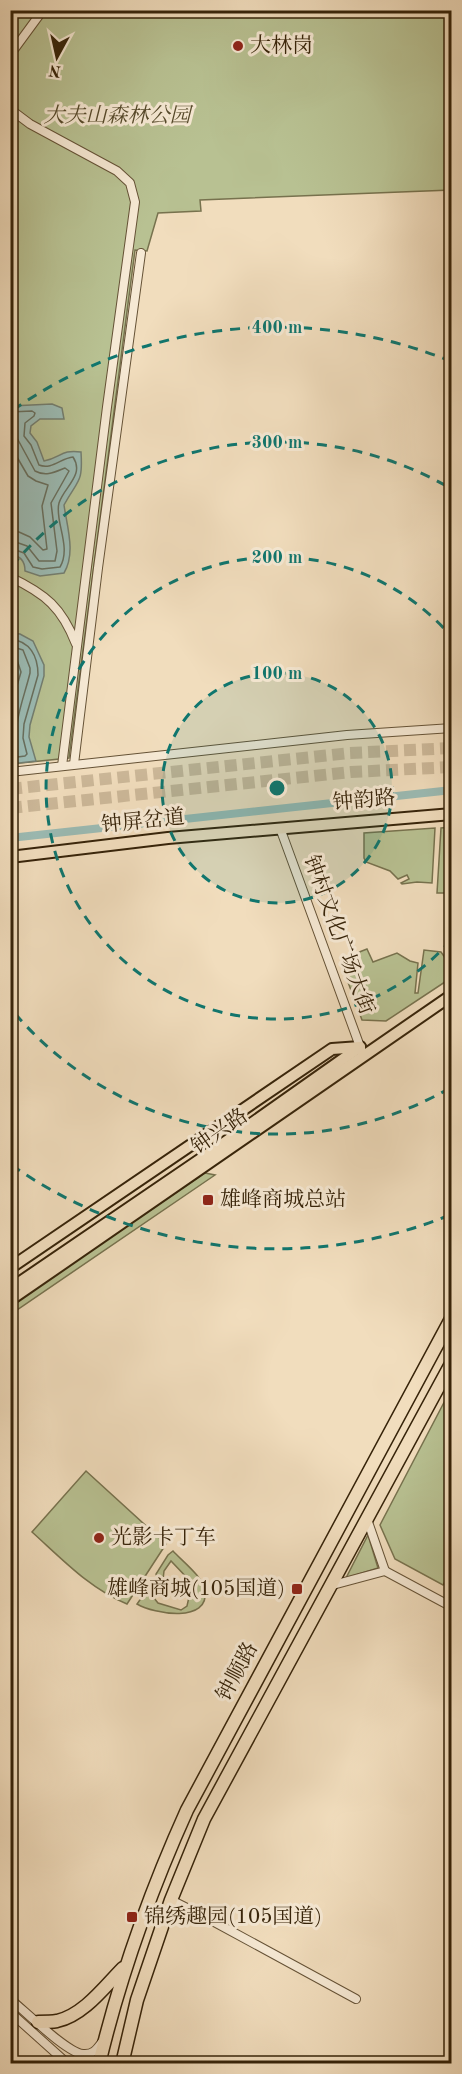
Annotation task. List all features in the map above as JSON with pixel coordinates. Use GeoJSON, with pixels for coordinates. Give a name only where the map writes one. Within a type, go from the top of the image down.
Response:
{"type":"FeatureCollection","features":[{"type":"Feature","properties":{"kind":"highway","name":"钟顺路"},"geometry":{"type":"LineString","coordinates":[[99,2064],[126,1965],[156,1883],[187,1810],[452,1317]]}},
{"type":"Feature","properties":{"kind":"highway","name":"钟顺路"},"geometry":{"type":"LineString","coordinates":[[122,2064],[137,2000],[171,1900],[204,1819],[452,1362]]}},
{"type":"Feature","properties":{"kind":"highway"},"geometry":{"type":"LineString","coordinates":[[38,2022],[58,2020],[72,2015],[126,1965]]}},
{"type":"Feature","properties":{"kind":"main road","name":"钟韵路"},"geometry":{"type":"LineString","coordinates":[[280,828],[452,814]]}},
{"type":"Feature","properties":{"kind":"main road","name":"钟屏岔道"},"geometry":{"type":"LineString","coordinates":[[10,857],[168,838],[280,828]]}},
{"type":"Feature","properties":{"kind":"main road","name":"钟兴路"},"geometry":{"type":"LineString","coordinates":[[10,1289],[362,1051],[452,995]]}},
{"type":"Feature","properties":{"kind":"main road"},"geometry":{"type":"LineString","coordinates":[[10,1268],[332,1049],[362,1051]]}},
{"type":"Feature","properties":{"kind":"main road","name":"钟兴路"},"geometry":{"type":"LineString","coordinates":[[10,1300],[222,1155],[362,1051]]}},
{"type":"Feature","properties":{"kind":"street"},"geometry":{"type":"LineString","coordinates":[[10,55],[43,10]]}},
{"type":"Feature","properties":{"kind":"street"},"geometry":{"type":"LineString","coordinates":[[10,109],[30,124],[117,171],[130,183],[135,202],[62,766]]}},
{"type":"Feature","properties":{"kind":"street"},"geometry":{"type":"LineString","coordinates":[[74,765],[98,567],[141,253]]}},
{"type":"Feature","properties":{"kind":"street"},"geometry":{"type":"LineString","coordinates":[[10,577],[25,584],[54,605],[64,617],[77,646]]}},
{"type":"Feature","properties":{"kind":"street"},"geometry":{"type":"LineString","coordinates":[[10,772],[347,735],[452,728]]}},
{"type":"Feature","properties":{"kind":"street","name":"钟村文化广场大街"},"geometry":{"type":"LineString","coordinates":[[280,828],[362,1051]]}},
{"type":"Feature","properties":{"kind":"street"},"geometry":{"type":"LineString","coordinates":[[368,1519],[385,1571]]}},
{"type":"Feature","properties":{"kind":"street"},"geometry":{"type":"LineString","coordinates":[[329,1586],[385,1571],[452,1607]]}},
{"type":"Feature","properties":{"kind":"street"},"geometry":{"type":"LineString","coordinates":[[171,1900],[356,1999]]}},
{"type":"Feature","properties":{"kind":"street"},"geometry":{"type":"LineString","coordinates":[[10,1999],[73,2052],[90,2054],[105,2039]]}},
{"type":"Feature","properties":{"kind":"street"},"geometry":{"type":"LineString","coordinates":[[10,2013],[68,2064]]}},
{"type":"Feature","properties":{"kind":"green space","name":"大夫山森林公园"},"geometry":{"type":"Polygon","coordinates":[[[11,11],[451,11],[451,190],[200,200],[201,211],[158,213],[147,251],[135,250],[69,758],[11,764],[11,11]]]}},
{"type":"Feature","properties":{"kind":"green space"},"geometry":{"type":"Polygon","coordinates":[[[451,827],[451,893],[437,893],[441,828],[451,827]]]}},
{"type":"Feature","properties":{"kind":"green space"},"geometry":{"type":"Polygon","coordinates":[[[435,828],[432,883],[402,884],[409,879],[407,875],[398,879],[390,871],[366,862],[364,858],[364,833],[435,828]]]}},
{"type":"Feature","properties":{"kind":"green space"},"geometry":{"type":"Polygon","coordinates":[[[367,949],[373,962],[397,953],[418,963],[415,993],[418,993],[424,950],[441,952],[451,966],[451,978],[386,1021],[362,1020],[345,974],[350,972],[344,958],[367,949]]]}},
{"type":"Feature","properties":{"kind":"green space"},"geometry":{"type":"Polygon","coordinates":[[[205,1173],[215,1175],[11,1314],[11,1305],[205,1173]]]}},
{"type":"Feature","properties":{"kind":"green space"},"geometry":{"type":"Polygon","coordinates":[[[451,1389],[452,1568],[443,1585],[395,1559],[380,1525],[451,1389]]]}},
{"type":"Feature","properties":{"kind":"green space","name":"光影卡丁车"},"geometry":{"type":"Polygon","coordinates":[[[86,1471],[166,1544],[127,1604],[89,1582],[32,1532],[86,1471]]]}},
{"type":"Feature","properties":{"kind":"green space"},"geometry":{"type":"Polygon","coordinates":[[[368,1535],[378,1568],[346,1578],[368,1535]]]}},
{"type":"Feature","properties":{"kind":"green space"},"geometry":{"type":"Polygon","coordinates":[[[173,1551],[201,1580],[205,1590],[204,1601],[199,1608],[179,1614],[156,1611],[137,1604],[152,1583],[154,1590],[150,1592],[150,1598],[181,1610],[187,1606],[194,1588],[171,1561],[164,1571],[162,1588],[156,1574],[173,1551]]]}},
{"type":"Feature","properties":{"kind":"water"},"geometry":{"type":"Polygon","coordinates":[[[52,404],[62,408],[64,419],[40,419],[31,426],[30,433],[37,442],[44,461],[69,452],[81,452],[81,470],[78,481],[64,505],[70,540],[68,565],[64,573],[40,576],[25,571],[21,559],[11,553],[11,406],[52,404]]]}},
{"type":"Feature","properties":{"kind":"water"},"geometry":{"type":"Polygon","coordinates":[[[11,633],[20,634],[33,641],[44,665],[44,676],[30,725],[29,737],[36,761],[11,764],[11,633]]]}},
{"type":"Feature","properties":{"kind":"waterway"},"geometry":{"type":"LineString","coordinates":[[10,838],[452,790]]}},
{"type":"Feature","properties":{"kind":"tunnel"},"geometry":{"type":"LineString","coordinates":[[10,789],[350,753],[452,748]]}},
{"type":"Feature","properties":{"kind":"tunnel"},"geometry":{"type":"LineString","coordinates":[[10,808],[351,772],[452,767]]}},
{"type":"Feature","properties":{"kind":"place","name":"大林岗"},"geometry":{"type":"Point","coordinates":[238,46]}},
{"type":"Feature","properties":{"kind":"place","name":"雄峰商城总站"},"geometry":{"type":"Point","coordinates":[208,1200]}},
{"type":"Feature","properties":{"kind":"place","name":"光影卡丁车"},"geometry":{"type":"Point","coordinates":[99,1538]}},
{"type":"Feature","properties":{"kind":"place","name":"雄峰商城(105国道)"},"geometry":{"type":"Point","coordinates":[297,1589]}},
{"type":"Feature","properties":{"kind":"place","name":"锦绣趣园(105国道)"},"geometry":{"type":"Point","coordinates":[132,1917]}}]}
